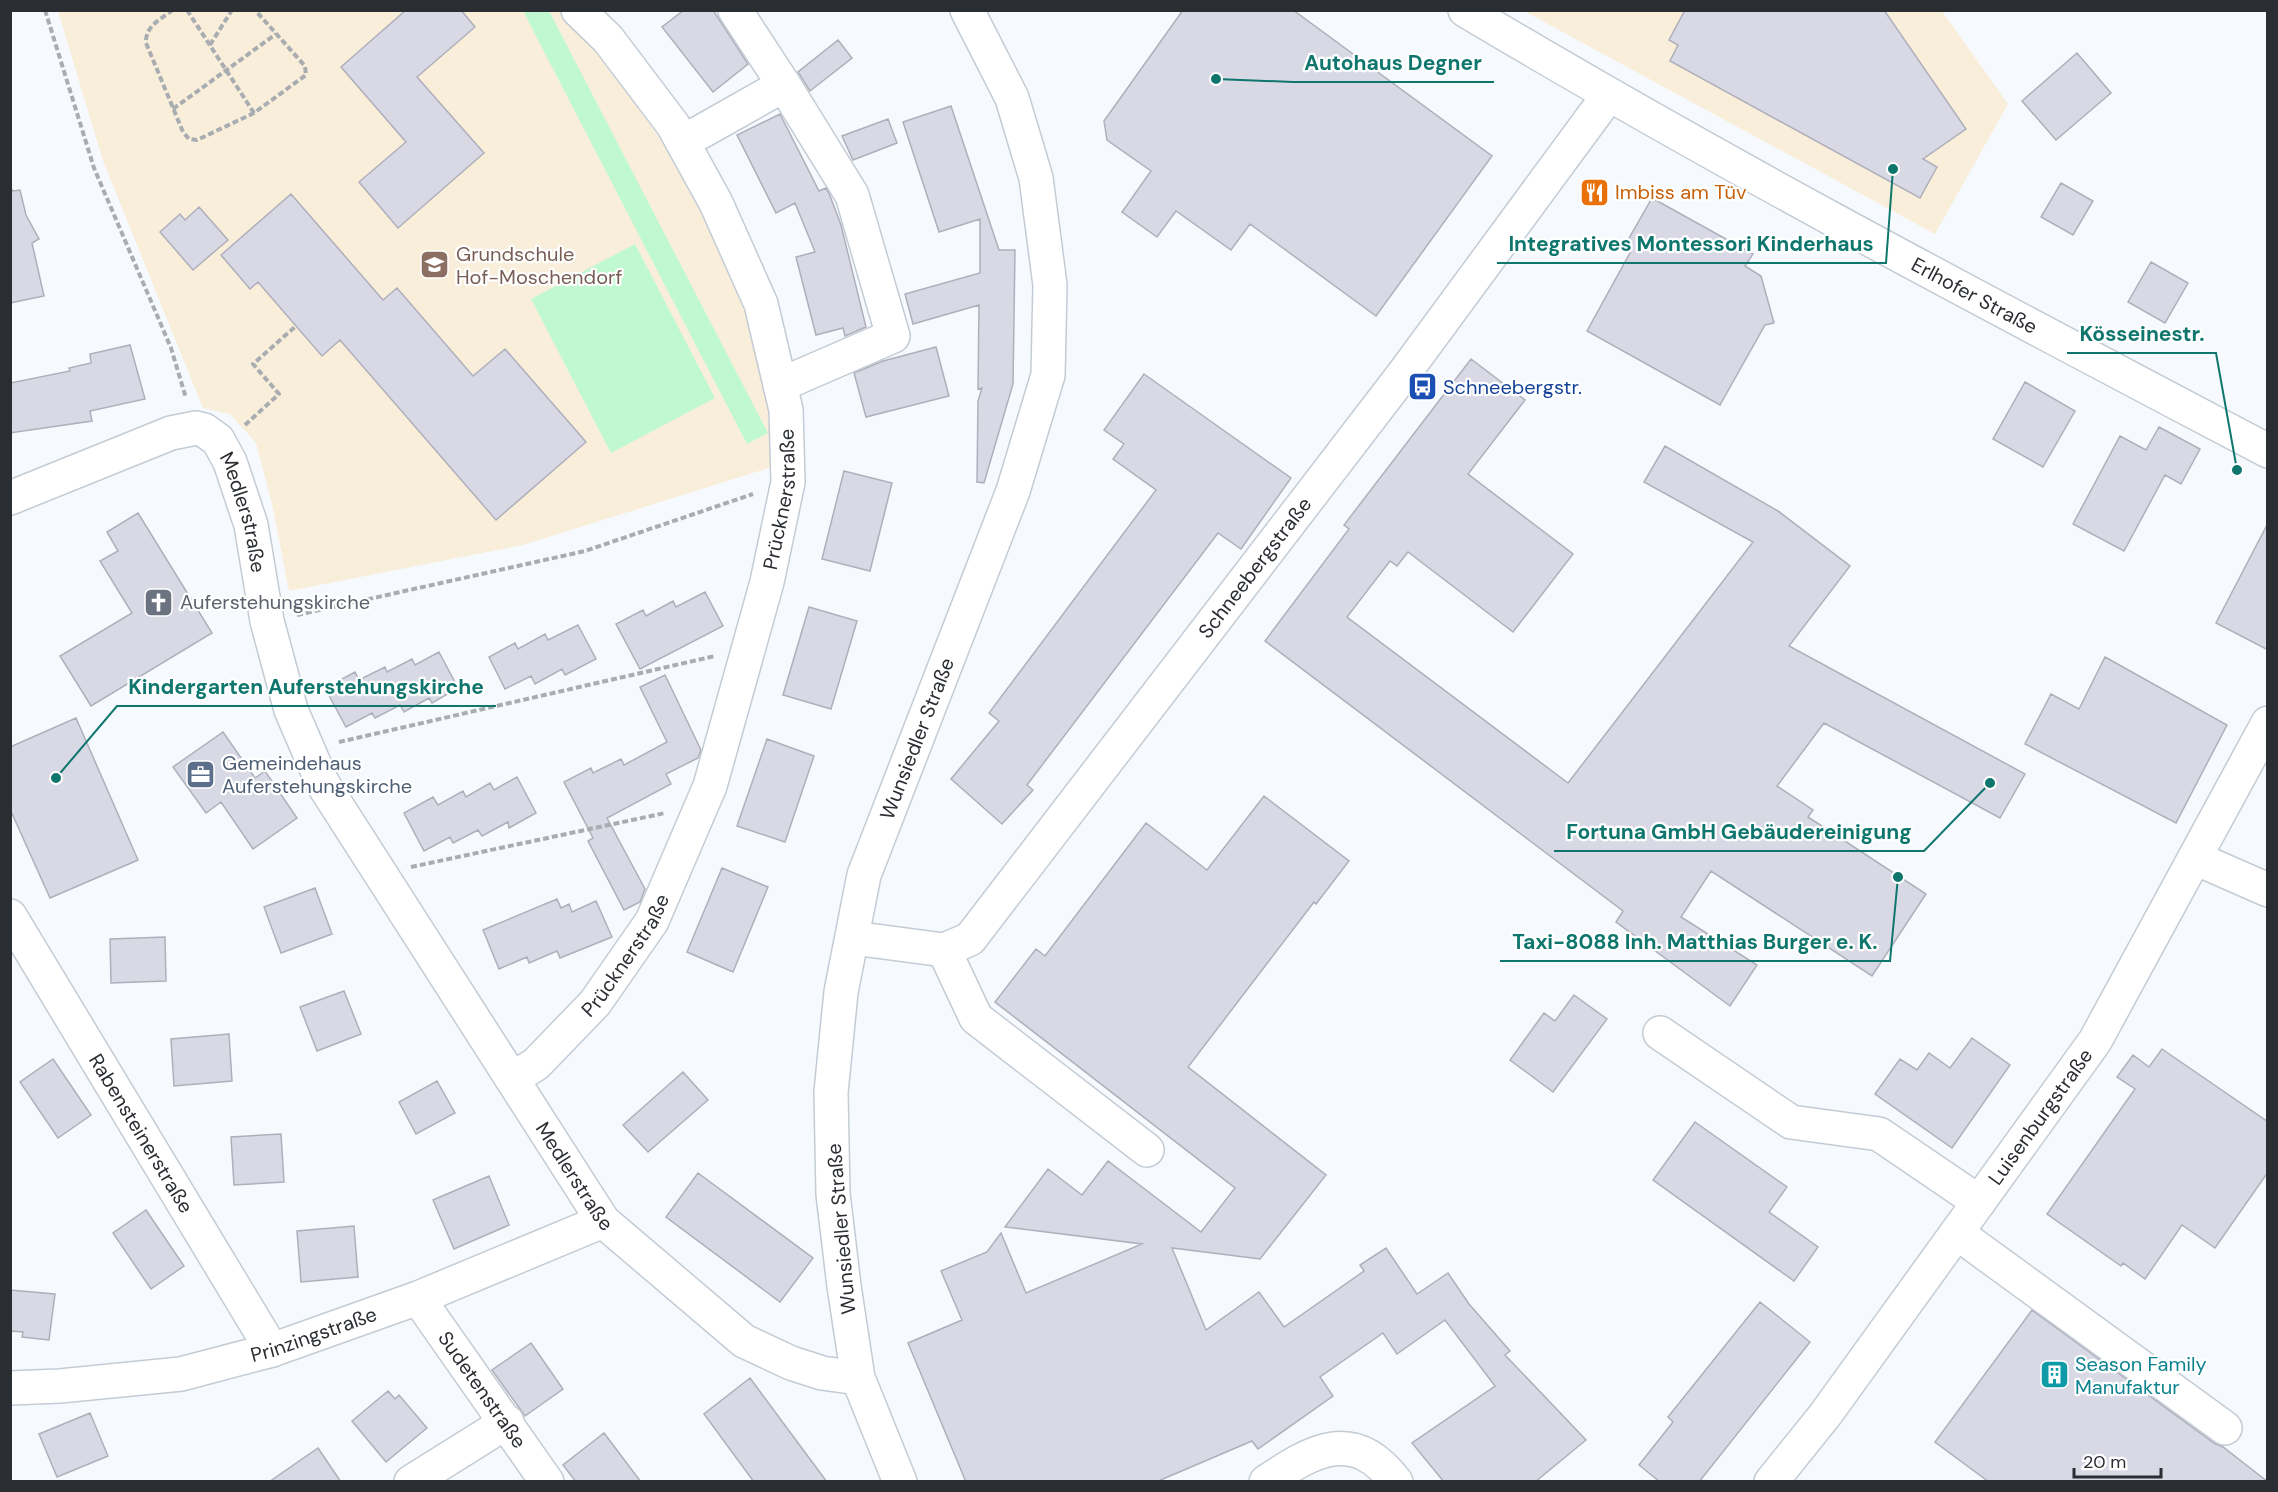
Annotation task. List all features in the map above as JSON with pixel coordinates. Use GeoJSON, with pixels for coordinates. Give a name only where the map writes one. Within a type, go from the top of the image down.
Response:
{"type":"FeatureCollection","features":[{"type":"Feature","properties":{"kind":"street","name":"Prücknerstraße"},"geometry":{"type":"LineString","coordinates":[[512,1078],[536,1064],[595,1003],[652,921],[710,786],[767,582],[788,482],[786,410],[761,304],[716,203],[672,125],[608,39],[578,10]]}},
{"type":"Feature","properties":{"kind":"street"},"geometry":{"type":"LineString","coordinates":[[735,10],[852,195],[893,336],[780,385]]}},
{"type":"Feature","properties":{"kind":"street","name":"Wunsiedler Straße"},"geometry":{"type":"LineString","coordinates":[[900,1482],[858,1378],[833,1194],[831,1092],[841,992],[864,875],[1013,491],[1048,375],[1050,285],[1036,178],[1012,98],[967,10]]}},
{"type":"Feature","properties":{"kind":"street","name":"Erlhofer Straße"},"geometry":{"type":"LineString","coordinates":[[1465,10],[1608,96],[1963,291],[2268,451]]}},
{"type":"Feature","properties":{"kind":"street"},"geometry":{"type":"LineString","coordinates":[[682,142],[784,85]]}},
{"type":"Feature","properties":{"kind":"street","name":"Schneebergstraße"},"geometry":{"type":"LineString","coordinates":[[944,950],[970,939],[977,930],[1405,372],[1608,96]]}},
{"type":"Feature","properties":{"kind":"street","name":"Medlerstraße"},"geometry":{"type":"LineString","coordinates":[[196,428],[210,434],[224,448],[251,525],[267,621],[291,710],[323,784],[603,1221],[744,1341],[791,1364],[822,1373],[858,1378]]}},
{"type":"Feature","properties":{"kind":"street"},"geometry":{"type":"LineString","coordinates":[[10,498],[171,433],[196,428]]}},
{"type":"Feature","properties":{"kind":"street","name":"Luisenburgstraße"},"geometry":{"type":"LineString","coordinates":[[1771,1482],[1825,1415],[2095,1041],[2268,723]]}},
{"type":"Feature","properties":{"kind":"street"},"geometry":{"type":"LineString","coordinates":[[2195,858],[2268,891]]}},
{"type":"Feature","properties":{"kind":"street","name":"Rabensteinerstraße"},"geometry":{"type":"LineString","coordinates":[[10,916],[272,1350]]}},
{"type":"Feature","properties":{"kind":"street"},"geometry":{"type":"LineString","coordinates":[[853,938],[944,950],[976,1018],[1147,1150]]}},
{"type":"Feature","properties":{"kind":"street"},"geometry":{"type":"LineString","coordinates":[[1660,1033],[1791,1122],[1879,1134],[1979,1202]]}},
{"type":"Feature","properties":{"kind":"street","name":"Prinzingstraße"},"geometry":{"type":"LineString","coordinates":[[10,1388],[60,1386],[181,1374],[272,1350],[418,1298],[603,1221]]}},
{"type":"Feature","properties":{"kind":"street"},"geometry":{"type":"LineString","coordinates":[[1957,1233],[2225,1428]]}},
{"type":"Feature","properties":{"kind":"street","name":"Sudetenstraße"},"geometry":{"type":"LineString","coordinates":[[418,1298],[547,1482]]}},
{"type":"Feature","properties":{"kind":"street"},"geometry":{"type":"LineString","coordinates":[[411,1482],[507,1422]]}},
{"type":"Feature","properties":{"kind":"street"},"geometry":{"type":"LineString","coordinates":[[1266,1482],[1322,1449],[1357,1449],[1386,1469],[1396,1482]]}},
{"type":"Feature","properties":{"kind":"path"},"geometry":{"type":"LineString","coordinates":[[45,10],[94,168],[171,348],[196,428]]}},
{"type":"Feature","properties":{"kind":"path"},"geometry":{"type":"LineString","coordinates":[[173,10],[152,26],[146,38],[173,109],[185,135],[193,140],[210,136],[254,113],[306,75],[305,66],[255,10]]}},
{"type":"Feature","properties":{"kind":"path"},"geometry":{"type":"LineString","coordinates":[[188,10],[254,113]]}},
{"type":"Feature","properties":{"kind":"path"},"geometry":{"type":"LineString","coordinates":[[210,45],[232,10]]}},
{"type":"Feature","properties":{"kind":"path"},"geometry":{"type":"LineString","coordinates":[[173,109],[276,34]]}},
{"type":"Feature","properties":{"kind":"path"},"geometry":{"type":"LineString","coordinates":[[224,448],[279,394],[253,364],[296,326]]}},
{"type":"Feature","properties":{"kind":"path"},"geometry":{"type":"LineString","coordinates":[[267,621],[585,551],[788,482]]}},
{"type":"Feature","properties":{"kind":"path"},"geometry":{"type":"LineString","coordinates":[[308,750],[748,649]]}},
{"type":"Feature","properties":{"kind":"path"},"geometry":{"type":"LineString","coordinates":[[381,874],[702,804]]}},
{"type":"Feature","properties":{"kind":"shaded area","name":"Grundschule Hof-Moschendorf"},"geometry":{"type":"Polygon","coordinates":[[[58,11],[558,11],[597,50],[660,139],[704,217],[747,313],[772,409],[775,466],[523,545],[289,591],[272,504],[256,443],[230,414],[203,408],[103,161],[58,11]]]}},
{"type":"Feature","properties":{"kind":"shaded area"},"geometry":{"type":"Polygon","coordinates":[[[1524,11],[1942,11],[2008,104],[1935,234],[1524,11]]]}},
{"type":"Feature","properties":{"kind":"green space"},"geometry":{"type":"Polygon","coordinates":[[[523,11],[549,11],[768,433],[747,444],[523,11]]]}},
{"type":"Feature","properties":{"kind":"green space"},"geometry":{"type":"Polygon","coordinates":[[[635,244],[715,398],[611,453],[531,299],[635,244]]]}},
{"type":"Feature","properties":{"kind":"building"},"geometry":{"type":"Polygon","coordinates":[[[406,10],[461,10],[475,27],[417,77],[484,153],[398,228],[359,182],[406,142],[341,67],[406,10]]]}},
{"type":"Feature","properties":{"kind":"building"},"geometry":{"type":"Polygon","coordinates":[[[684,10],[713,10],[748,64],[713,92],[662,27],[684,10]]]}},
{"type":"Feature","properties":{"kind":"building"},"geometry":{"type":"Polygon","coordinates":[[[1183,10],[1293,10],[1492,156],[1376,316],[1250,224],[1231,250],[1176,211],[1157,237],[1122,212],[1151,171],[1107,140],[1104,121],[1183,10]]]}},
{"type":"Feature","properties":{"kind":"building"},"geometry":{"type":"Polygon","coordinates":[[[1685,10],[1884,10],[1966,129],[1923,159],[1937,167],[1920,198],[1670,61],[1678,45],[1669,40],[1685,10]]]}},
{"type":"Feature","properties":{"kind":"building"},"geometry":{"type":"Polygon","coordinates":[[[838,40],[852,58],[810,91],[798,72],[838,40]]]}},
{"type":"Feature","properties":{"kind":"building"},"geometry":{"type":"Polygon","coordinates":[[[2077,53],[2111,93],[2056,140],[2022,101],[2077,53]]]}},
{"type":"Feature","properties":{"kind":"building"},"geometry":{"type":"Polygon","coordinates":[[[951,106],[999,250],[1015,250],[1013,384],[984,483],[977,482],[978,401],[982,388],[978,389],[979,305],[913,324],[905,294],[980,273],[980,219],[939,232],[903,122],[951,106]]]}},
{"type":"Feature","properties":{"kind":"building"},"geometry":{"type":"Polygon","coordinates":[[[780,114],[819,191],[826,188],[829,193],[841,225],[866,327],[845,336],[843,328],[816,335],[796,257],[815,252],[795,203],[776,213],[737,135],[780,114]]]}},
{"type":"Feature","properties":{"kind":"building"},"geometry":{"type":"Polygon","coordinates":[[[888,119],[897,143],[853,160],[842,136],[888,119]]]}},
{"type":"Feature","properties":{"kind":"building"},"geometry":{"type":"Polygon","coordinates":[[[2061,183],[2093,201],[2073,235],[2041,217],[2061,183]]]}},
{"type":"Feature","properties":{"kind":"building"},"geometry":{"type":"Polygon","coordinates":[[[10,187],[13,191],[20,190],[26,215],[39,239],[32,243],[44,296],[10,303],[10,187]]]}},
{"type":"Feature","properties":{"kind":"building","name":"Grundschule Hof-Moschendorf"},"geometry":{"type":"Polygon","coordinates":[[[291,194],[383,300],[397,288],[473,376],[505,349],[586,442],[496,520],[340,340],[322,356],[258,282],[250,289],[221,255],[291,194]]]}},
{"type":"Feature","properties":{"kind":"building"},"geometry":{"type":"Polygon","coordinates":[[[1652,198],[1753,254],[1745,266],[1761,276],[1774,323],[1765,325],[1720,405],[1587,331],[1631,251],[1624,247],[1652,198]]]}},
{"type":"Feature","properties":{"kind":"building"},"geometry":{"type":"Polygon","coordinates":[[[199,207],[228,240],[193,270],[160,232],[180,214],[185,220],[199,207]]]}},
{"type":"Feature","properties":{"kind":"building"},"geometry":{"type":"Polygon","coordinates":[[[2151,262],[2188,283],[2165,323],[2128,302],[2151,262]]]}},
{"type":"Feature","properties":{"kind":"building"},"geometry":{"type":"Polygon","coordinates":[[[130,345],[145,399],[90,411],[92,421],[10,433],[10,383],[70,371],[69,368],[91,363],[90,354],[130,345]]]}},
{"type":"Feature","properties":{"kind":"building"},"geometry":{"type":"Polygon","coordinates":[[[936,347],[949,396],[866,417],[854,373],[883,361],[936,347]]]}},
{"type":"Feature","properties":{"kind":"building"},"geometry":{"type":"Polygon","coordinates":[[[1471,359],[1525,400],[1468,474],[1573,554],[1513,632],[1408,552],[1397,566],[1390,561],[1347,617],[1568,783],[1753,542],[1644,482],[1665,446],[1778,511],[1850,566],[1789,646],[2025,774],[2000,818],[1824,723],[1777,786],[1813,810],[1808,817],[1926,894],[1872,976],[1711,871],[1681,917],[1757,965],[1730,1006],[1616,922],[1623,911],[1265,641],[1349,529],[1344,525],[1471,359]]]}},
{"type":"Feature","properties":{"kind":"building"},"geometry":{"type":"Polygon","coordinates":[[[1144,374],[1291,478],[1241,549],[1218,533],[1027,785],[1033,790],[1002,824],[951,779],[999,721],[989,713],[1156,490],[1113,459],[1124,444],[1104,430],[1144,374]]]}},
{"type":"Feature","properties":{"kind":"building"},"geometry":{"type":"Polygon","coordinates":[[[2025,382],[2075,411],[2043,467],[1993,439],[2025,382]]]}},
{"type":"Feature","properties":{"kind":"building"},"geometry":{"type":"Polygon","coordinates":[[[2159,427],[2200,449],[2181,484],[2165,475],[2124,551],[2073,524],[2120,436],[2146,450],[2159,427]]]}},
{"type":"Feature","properties":{"kind":"building"},"geometry":{"type":"Polygon","coordinates":[[[844,471],[892,483],[870,571],[822,559],[844,471]]]}},
{"type":"Feature","properties":{"kind":"building","name":"Auferstehungskirche"},"geometry":{"type":"Polygon","coordinates":[[[138,513],[212,633],[91,706],[60,656],[132,613],[100,561],[118,551],[107,532],[138,513]]]}},
{"type":"Feature","properties":{"kind":"building"},"geometry":{"type":"Polygon","coordinates":[[[2268,523],[2268,650],[2216,623],[2268,523]]]}},
{"type":"Feature","properties":{"kind":"building"},"geometry":{"type":"Polygon","coordinates":[[[705,592],[723,626],[640,669],[616,624],[643,610],[646,616],[673,601],[676,607],[705,592]]]}},
{"type":"Feature","properties":{"kind":"building"},"geometry":{"type":"Polygon","coordinates":[[[809,607],[857,621],[831,709],[783,695],[809,607]]]}},
{"type":"Feature","properties":{"kind":"building"},"geometry":{"type":"Polygon","coordinates":[[[578,625],[596,659],[565,675],[562,669],[535,684],[531,676],[505,689],[489,657],[515,643],[518,649],[545,634],[548,640],[578,625]]]}},
{"type":"Feature","properties":{"kind":"building"},"geometry":{"type":"Polygon","coordinates":[[[439,652],[458,688],[432,703],[429,698],[404,712],[400,705],[375,718],[372,713],[346,727],[325,688],[355,672],[359,680],[385,667],[387,672],[412,659],[415,665],[439,652]]]}},
{"type":"Feature","properties":{"kind":"building"},"geometry":{"type":"Polygon","coordinates":[[[2105,657],[2227,725],[2176,823],[2025,744],[2051,694],[2079,709],[2105,657]]]}},
{"type":"Feature","properties":{"kind":"building"},"geometry":{"type":"Polygon","coordinates":[[[665,675],[701,750],[698,758],[666,774],[671,784],[607,818],[645,889],[640,902],[624,910],[588,841],[593,838],[564,782],[591,768],[593,773],[621,759],[624,765],[667,742],[640,687],[665,675]]]}},
{"type":"Feature","properties":{"kind":"building"},"geometry":{"type":"Polygon","coordinates":[[[76,718],[138,860],[50,898],[10,809],[10,747],[76,718]]]}},
{"type":"Feature","properties":{"kind":"building"},"geometry":{"type":"Polygon","coordinates":[[[223,732],[255,778],[265,771],[297,818],[253,849],[221,802],[206,813],[173,767],[223,732]]]}},
{"type":"Feature","properties":{"kind":"building"},"geometry":{"type":"Polygon","coordinates":[[[767,739],[814,756],[785,842],[737,826],[767,739]]]}},
{"type":"Feature","properties":{"kind":"building"},"geometry":{"type":"Polygon","coordinates":[[[517,777],[536,813],[509,828],[508,822],[482,836],[478,830],[453,843],[450,837],[424,851],[404,813],[433,797],[438,805],[463,791],[466,797],[490,783],[494,790],[517,777]]]}},
{"type":"Feature","properties":{"kind":"building"},"geometry":{"type":"Polygon","coordinates":[[[1264,796],[1349,861],[1316,904],[1314,902],[1188,1067],[1326,1175],[1260,1259],[1172,1248],[1206,1330],[1259,1292],[1284,1327],[1364,1271],[1360,1265],[1386,1248],[1417,1294],[1448,1273],[1469,1304],[1510,1351],[1505,1355],[1586,1440],[1535,1482],[1444,1482],[1412,1443],[1495,1386],[1445,1320],[1397,1354],[1383,1333],[1320,1377],[1333,1396],[1258,1449],[1252,1441],[1156,1482],[966,1482],[908,1343],[962,1320],[941,1271],[987,1252],[1001,1233],[1026,1293],[1142,1244],[1005,1227],[1048,1169],[1082,1195],[1108,1161],[1201,1232],[1235,1188],[995,1002],[1036,949],[1045,956],[1146,823],[1207,870],[1264,796]]]}},
{"type":"Feature","properties":{"kind":"building"},"geometry":{"type":"Polygon","coordinates":[[[722,868],[768,887],[733,972],[687,952],[722,868]]]}},
{"type":"Feature","properties":{"kind":"building"},"geometry":{"type":"Polygon","coordinates":[[[315,888],[332,934],[281,953],[264,907],[315,888]]]}},
{"type":"Feature","properties":{"kind":"building"},"geometry":{"type":"Polygon","coordinates":[[[557,899],[561,908],[569,904],[572,912],[596,901],[612,937],[560,958],[557,951],[529,963],[527,957],[499,969],[483,930],[557,899]]]}},
{"type":"Feature","properties":{"kind":"building"},"geometry":{"type":"Polygon","coordinates":[[[165,937],[166,981],[111,983],[110,939],[165,937]]]}},
{"type":"Feature","properties":{"kind":"building"},"geometry":{"type":"Polygon","coordinates":[[[344,991],[361,1034],[317,1051],[300,1007],[344,991]]]}},
{"type":"Feature","properties":{"kind":"building"},"geometry":{"type":"Polygon","coordinates":[[[1574,995],[1607,1019],[1553,1092],[1510,1060],[1544,1013],[1555,1021],[1574,995]]]}},
{"type":"Feature","properties":{"kind":"building"},"geometry":{"type":"Polygon","coordinates":[[[229,1034],[232,1081],[174,1086],[171,1039],[229,1034]]]}},
{"type":"Feature","properties":{"kind":"building"},"geometry":{"type":"Polygon","coordinates":[[[1972,1038],[2010,1065],[1952,1148],[1875,1094],[1900,1059],[1917,1070],[1929,1053],[1950,1068],[1972,1038]]]}},
{"type":"Feature","properties":{"kind":"building"},"geometry":{"type":"Polygon","coordinates":[[[2162,1049],[2268,1122],[2268,1172],[2215,1248],[2182,1225],[2145,1279],[2123,1263],[2121,1266],[2047,1214],[2135,1089],[2117,1077],[2133,1055],[2149,1067],[2162,1049]]]}},
{"type":"Feature","properties":{"kind":"building"},"geometry":{"type":"Polygon","coordinates":[[[53,1059],[91,1115],[58,1138],[20,1082],[53,1059]]]}},
{"type":"Feature","properties":{"kind":"building"},"geometry":{"type":"Polygon","coordinates":[[[683,1072],[708,1100],[648,1152],[623,1125],[683,1072]]]}},
{"type":"Feature","properties":{"kind":"building"},"geometry":{"type":"Polygon","coordinates":[[[437,1081],[455,1113],[416,1134],[399,1102],[437,1081]]]}},
{"type":"Feature","properties":{"kind":"building"},"geometry":{"type":"Polygon","coordinates":[[[1695,1122],[1787,1187],[1769,1212],[1818,1247],[1794,1281],[1653,1180],[1695,1122]]]}},
{"type":"Feature","properties":{"kind":"building"},"geometry":{"type":"Polygon","coordinates":[[[281,1134],[284,1182],[234,1185],[231,1137],[281,1134]]]}},
{"type":"Feature","properties":{"kind":"building"},"geometry":{"type":"Polygon","coordinates":[[[698,1173],[813,1258],[780,1302],[666,1217],[698,1173]]]}},
{"type":"Feature","properties":{"kind":"building"},"geometry":{"type":"Polygon","coordinates":[[[489,1176],[509,1225],[454,1249],[433,1200],[489,1176]]]}},
{"type":"Feature","properties":{"kind":"building"},"geometry":{"type":"Polygon","coordinates":[[[146,1210],[184,1266],[151,1289],[113,1233],[146,1210]]]}},
{"type":"Feature","properties":{"kind":"building"},"geometry":{"type":"Polygon","coordinates":[[[354,1226],[358,1277],[301,1282],[297,1231],[354,1226]]]}},
{"type":"Feature","properties":{"kind":"building"},"geometry":{"type":"Polygon","coordinates":[[[10,1290],[55,1294],[49,1340],[22,1337],[23,1332],[10,1331],[10,1290]]]}},
{"type":"Feature","properties":{"kind":"building"},"geometry":{"type":"Polygon","coordinates":[[[1760,1302],[1810,1342],[1699,1482],[1660,1482],[1639,1465],[1673,1422],[1668,1417],[1760,1302]]]}},
{"type":"Feature","properties":{"kind":"building","name":"Season Family Manufaktur"},"geometry":{"type":"Polygon","coordinates":[[[2032,1310],[2268,1482],[1989,1482],[1935,1442],[2032,1310]]]}},
{"type":"Feature","properties":{"kind":"building"},"geometry":{"type":"Polygon","coordinates":[[[531,1343],[563,1389],[525,1416],[492,1370],[531,1343]]]}},
{"type":"Feature","properties":{"kind":"building"},"geometry":{"type":"Polygon","coordinates":[[[750,1378],[827,1482],[754,1482],[704,1414],[750,1378]]]}},
{"type":"Feature","properties":{"kind":"building"},"geometry":{"type":"Polygon","coordinates":[[[388,1391],[395,1399],[399,1395],[427,1428],[386,1462],[352,1421],[388,1391]]]}},
{"type":"Feature","properties":{"kind":"building"},"geometry":{"type":"Polygon","coordinates":[[[90,1413],[108,1456],[57,1477],[39,1434],[90,1413]]]}},
{"type":"Feature","properties":{"kind":"building"},"geometry":{"type":"Polygon","coordinates":[[[604,1433],[641,1482],[576,1482],[563,1465],[604,1433]]]}},
{"type":"Feature","properties":{"kind":"building"},"geometry":{"type":"Polygon","coordinates":[[[318,1448],[341,1482],[269,1482],[318,1448]]]}},
{"type":"Feature","properties":{"kind":"place","name":"Autohaus Degner"},"geometry":{"type":"Point","coordinates":[1216,79]}},
{"type":"Feature","properties":{"kind":"place","name":"Integratives Montessori Kinderhaus"},"geometry":{"type":"Point","coordinates":[1893,169]}},
{"type":"Feature","properties":{"kind":"place","name":"Imbiss am Tüv"},"geometry":{"type":"Point","coordinates":[1594,192]}},
{"type":"Feature","properties":{"kind":"place","name":"Grundschule Hof-Moschendorf"},"geometry":{"type":"Point","coordinates":[435,265]}},
{"type":"Feature","properties":{"kind":"place","name":"Schneebergstr."},"geometry":{"type":"Point","coordinates":[1422,387]}},
{"type":"Feature","properties":{"kind":"place","name":"Kösseinestr."},"geometry":{"type":"Point","coordinates":[2237,470]}},
{"type":"Feature","properties":{"kind":"place","name":"Auferstehungskirche"},"geometry":{"type":"Point","coordinates":[159,602]}},
{"type":"Feature","properties":{"kind":"place","name":"Gemeindehaus Auferstehungskirche"},"geometry":{"type":"Point","coordinates":[201,775]}},
{"type":"Feature","properties":{"kind":"place","name":"Kindergarten Auferstehungskirche"},"geometry":{"type":"Point","coordinates":[56,778]}},
{"type":"Feature","properties":{"kind":"place","name":"Fortuna GmbH Gebäudereinigung"},"geometry":{"type":"Point","coordinates":[1990,783]}},
{"type":"Feature","properties":{"kind":"place","name":"Taxi-8088 Inh. Matthias Burger e. K."},"geometry":{"type":"Point","coordinates":[1898,877]}},
{"type":"Feature","properties":{"kind":"place","name":"Season Family Manufaktur"},"geometry":{"type":"Point","coordinates":[2054,1375]}}]}
